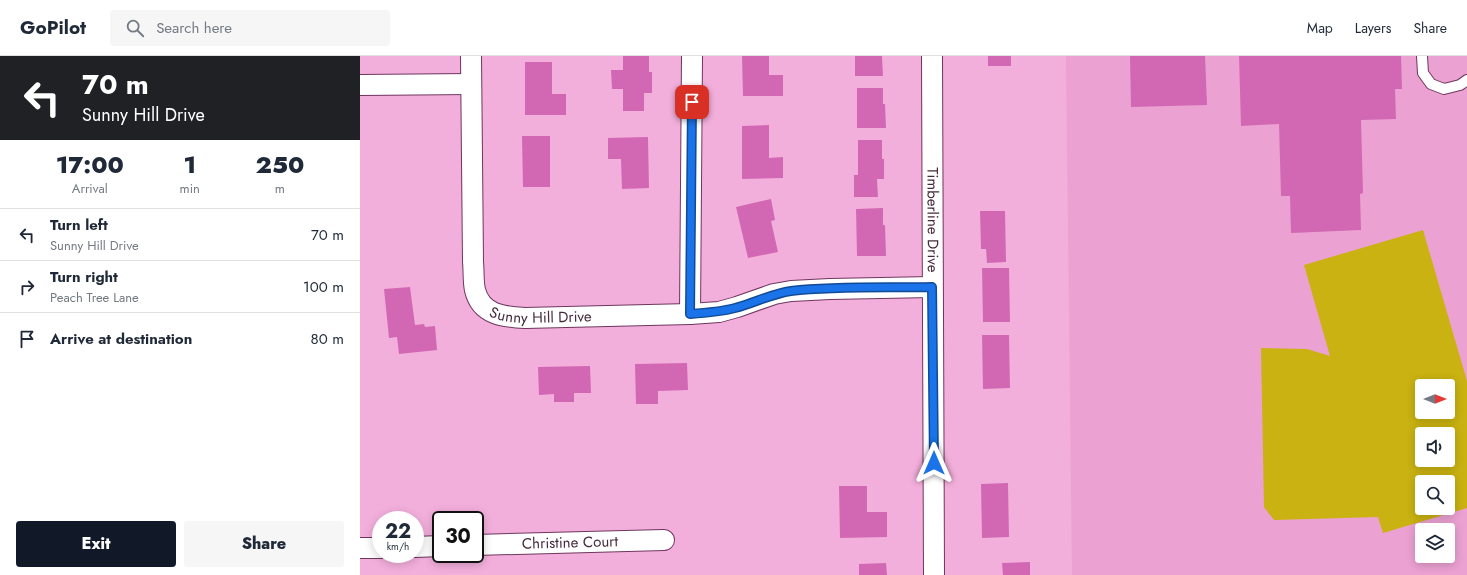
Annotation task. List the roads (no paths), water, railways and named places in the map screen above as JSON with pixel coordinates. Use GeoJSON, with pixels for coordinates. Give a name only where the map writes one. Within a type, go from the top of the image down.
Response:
{"type":"FeatureCollection","features":[{"type":"Feature","properties":{"kind":"street","name":"Sunny Hill Drive"},"geometry":{"type":"LineString","coordinates":[[471,56],[473,262],[475,290],[480,304],[490,312],[525,318],[690,314],[719,312],[774,294],[791,291],[932,287]]}},
{"type":"Feature","properties":{"kind":"street"},"geometry":{"type":"LineString","coordinates":[[690,314],[692,56]]}},
{"type":"Feature","properties":{"kind":"street","name":"Timberline Drive"},"geometry":{"type":"LineString","coordinates":[[932,56],[934,575]]}},
{"type":"Feature","properties":{"kind":"street"},"geometry":{"type":"LineString","coordinates":[[360,85],[471,84]]}},
{"type":"Feature","properties":{"kind":"street","name":"Christine Court"},"geometry":{"type":"LineString","coordinates":[[484,545],[664,540]]}},
{"type":"Feature","properties":{"kind":"street"},"geometry":{"type":"LineString","coordinates":[[360,548],[372,548]]}},
{"type":"Feature","properties":{"kind":"lane"},"geometry":{"type":"LineString","coordinates":[[1422,56],[1423,73],[1431,84],[1444,89],[1460,85],[1467,80]]}}]}
